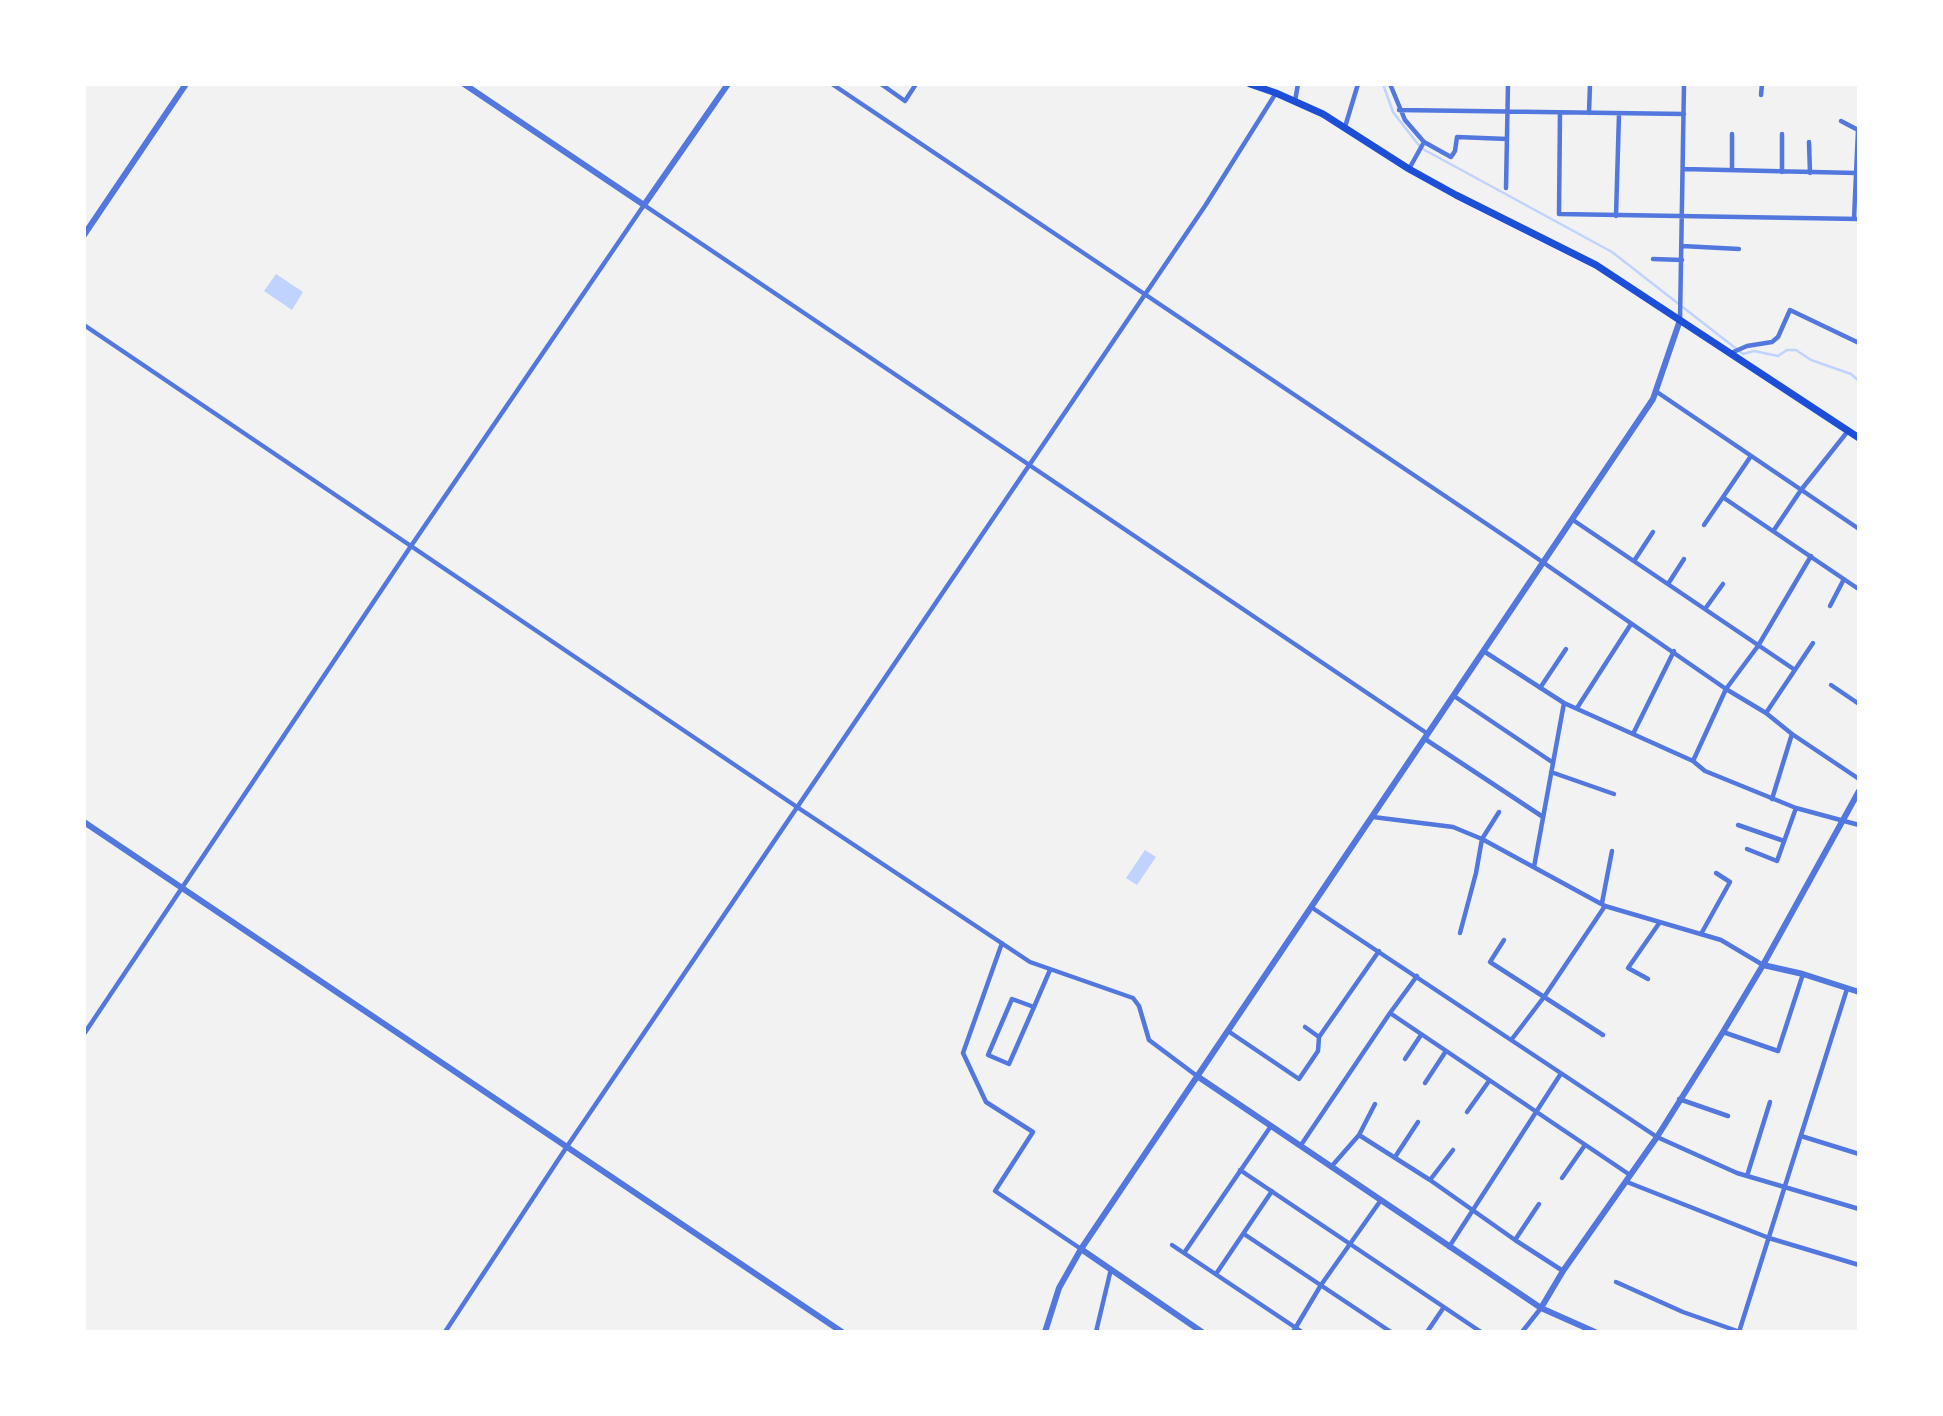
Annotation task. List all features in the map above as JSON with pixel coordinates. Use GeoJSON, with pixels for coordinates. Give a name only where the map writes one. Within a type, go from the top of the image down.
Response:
{"type":"FeatureCollection","features":[{"type":"Feature","properties":{"kind":"main road"},"geometry":{"type":"LineString","coordinates":[[1250,84],[1295,101],[1345,127],[1409,169],[1456,195],[1596,265],[1859,438]]}},
{"type":"Feature","properties":{"kind":"street"},"geometry":{"type":"LineString","coordinates":[[84,235],[186,84]]}},
{"type":"Feature","properties":{"kind":"street"},"geometry":{"type":"LineString","coordinates":[[464,84],[1543,817]]}},
{"type":"Feature","properties":{"kind":"street"},"geometry":{"type":"LineString","coordinates":[[84,1034],[411,546],[728,84]]}},
{"type":"Feature","properties":{"kind":"street"},"geometry":{"type":"LineString","coordinates":[[832,84],[1674,651],[1726,689],[1766,713],[1859,779]]}},
{"type":"Feature","properties":{"kind":"street"},"geometry":{"type":"LineString","coordinates":[[881,84],[905,102],[916,84]]}},
{"type":"Feature","properties":{"kind":"street"},"geometry":{"type":"LineString","coordinates":[[1295,101],[1298,84]]}},
{"type":"Feature","properties":{"kind":"street"},"geometry":{"type":"LineString","coordinates":[[1345,127],[1357,84]]}},
{"type":"Feature","properties":{"kind":"street"},"geometry":{"type":"LineString","coordinates":[[1390,84],[1399,110],[1422,147],[1451,157],[1455,151],[1457,137],[1507,139]]}},
{"type":"Feature","properties":{"kind":"street"},"geometry":{"type":"LineString","coordinates":[[1506,188],[1508,84]]}},
{"type":"Feature","properties":{"kind":"street"},"geometry":{"type":"LineString","coordinates":[[1589,113],[1590,84]]}},
{"type":"Feature","properties":{"kind":"street"},"geometry":{"type":"LineString","coordinates":[[1045,1332],[1059,1288],[1081,1249],[1657,393],[1680,320],[1684,84]]}},
{"type":"Feature","properties":{"kind":"street"},"geometry":{"type":"LineString","coordinates":[[1761,95],[1762,84]]}},
{"type":"Feature","properties":{"kind":"street"},"geometry":{"type":"LineString","coordinates":[[445,1332],[566,1148],[1205,206],[1276,93]]}},
{"type":"Feature","properties":{"kind":"street"},"geometry":{"type":"LineString","coordinates":[[1399,110],[1684,114]]}},
{"type":"Feature","properties":{"kind":"street"},"geometry":{"type":"LineString","coordinates":[[1560,113],[1559,214],[1616,216],[1857,219],[1858,130],[1841,121]]}},
{"type":"Feature","properties":{"kind":"street"},"geometry":{"type":"LineString","coordinates":[[1616,216],[1619,114]]}},
{"type":"Feature","properties":{"kind":"street"},"geometry":{"type":"LineString","coordinates":[[1732,134],[1732,169]]}},
{"type":"Feature","properties":{"kind":"street"},"geometry":{"type":"LineString","coordinates":[[1782,134],[1782,172]]}},
{"type":"Feature","properties":{"kind":"street"},"geometry":{"type":"LineString","coordinates":[[1809,142],[1810,173]]}},
{"type":"Feature","properties":{"kind":"street"},"geometry":{"type":"LineString","coordinates":[[1409,169],[1422,147]]}},
{"type":"Feature","properties":{"kind":"street"},"geometry":{"type":"LineString","coordinates":[[1683,169],[1856,173]]}},
{"type":"Feature","properties":{"kind":"street"},"geometry":{"type":"LineString","coordinates":[[1682,246],[1739,249]]}},
{"type":"Feature","properties":{"kind":"street"},"geometry":{"type":"LineString","coordinates":[[1653,259],[1682,260]]}},
{"type":"Feature","properties":{"kind":"street"},"geometry":{"type":"LineString","coordinates":[[1730,353],[1744,347],[1772,342],[1778,337],[1790,310],[1859,343]]}},
{"type":"Feature","properties":{"kind":"street"},"geometry":{"type":"LineString","coordinates":[[84,325],[797,807],[1030,961],[1133,998],[1139,1006],[1149,1040],[1197,1076],[1541,1308],[1595,1332]]}},
{"type":"Feature","properties":{"kind":"street"},"geometry":{"type":"LineString","coordinates":[[1657,393],[1859,529]]}},
{"type":"Feature","properties":{"kind":"street"},"geometry":{"type":"LineString","coordinates":[[1774,530],[1801,490],[1848,431]]}},
{"type":"Feature","properties":{"kind":"street"},"geometry":{"type":"LineString","coordinates":[[1704,525],[1751,456]]}},
{"type":"Feature","properties":{"kind":"street"},"geometry":{"type":"LineString","coordinates":[[1724,498],[1857,588]]}},
{"type":"Feature","properties":{"kind":"street"},"geometry":{"type":"LineString","coordinates":[[1573,520],[1795,670]]}},
{"type":"Feature","properties":{"kind":"street"},"geometry":{"type":"LineString","coordinates":[[1634,561],[1653,532]]}},
{"type":"Feature","properties":{"kind":"street"},"geometry":{"type":"LineString","coordinates":[[1693,761],[1726,689],[1758,646],[1811,556]]}},
{"type":"Feature","properties":{"kind":"street"},"geometry":{"type":"LineString","coordinates":[[1668,584],[1684,559]]}},
{"type":"Feature","properties":{"kind":"street"},"geometry":{"type":"LineString","coordinates":[[1830,606],[1844,579]]}},
{"type":"Feature","properties":{"kind":"street"},"geometry":{"type":"LineString","coordinates":[[1705,609],[1723,584]]}},
{"type":"Feature","properties":{"kind":"street"},"geometry":{"type":"LineString","coordinates":[[1577,708],[1631,624]]}},
{"type":"Feature","properties":{"kind":"street"},"geometry":{"type":"LineString","coordinates":[[1766,713],[1813,643]]}},
{"type":"Feature","properties":{"kind":"street"},"geometry":{"type":"LineString","coordinates":[[1540,688],[1566,649]]}},
{"type":"Feature","properties":{"kind":"street"},"geometry":{"type":"LineString","coordinates":[[1633,734],[1674,651]]}},
{"type":"Feature","properties":{"kind":"street"},"geometry":{"type":"LineString","coordinates":[[1485,652],[1564,703],[1693,761],[1705,771],[1796,808],[1859,825]]}},
{"type":"Feature","properties":{"kind":"street"},"geometry":{"type":"LineString","coordinates":[[1831,685],[1859,704]]}},
{"type":"Feature","properties":{"kind":"street"},"geometry":{"type":"LineString","coordinates":[[1454,696],[1552,762]]}},
{"type":"Feature","properties":{"kind":"street"},"geometry":{"type":"LineString","coordinates":[[1534,867],[1564,703]]}},
{"type":"Feature","properties":{"kind":"street"},"geometry":{"type":"LineString","coordinates":[[1772,799],[1792,734]]}},
{"type":"Feature","properties":{"kind":"street"},"geometry":{"type":"LineString","coordinates":[[1552,772],[1614,794]]}},
{"type":"Feature","properties":{"kind":"street"},"geometry":{"type":"LineString","coordinates":[[1522,1332],[1629,1179],[1723,1032],[1844,822],[1859,791]]}},
{"type":"Feature","properties":{"kind":"street"},"geometry":{"type":"LineString","coordinates":[[1747,849],[1777,861],[1796,808]]}},
{"type":"Feature","properties":{"kind":"street"},"geometry":{"type":"LineString","coordinates":[[1460,933],[1482,839],[1499,811]]}},
{"type":"Feature","properties":{"kind":"street"},"geometry":{"type":"LineString","coordinates":[[1372,817],[1453,827],[1482,839],[1603,905],[1721,940],[1763,965],[1803,974],[1859,992]]}},
{"type":"Feature","properties":{"kind":"street"},"geometry":{"type":"LineString","coordinates":[[84,822],[842,1332]]}},
{"type":"Feature","properties":{"kind":"street"},"geometry":{"type":"LineString","coordinates":[[1738,825],[1784,841]]}},
{"type":"Feature","properties":{"kind":"street"},"geometry":{"type":"LineString","coordinates":[[1512,1039],[1544,997],[1603,905],[1612,851]]}},
{"type":"Feature","properties":{"kind":"street"},"geometry":{"type":"LineString","coordinates":[[1701,934],[1730,882],[1716,873]]}},
{"type":"Feature","properties":{"kind":"street"},"geometry":{"type":"LineString","coordinates":[[1311,907],[1657,1137],[1747,1176],[1859,1209]]}},
{"type":"Feature","properties":{"kind":"street"},"geometry":{"type":"LineString","coordinates":[[1648,979],[1628,968],[1660,922]]}},
{"type":"Feature","properties":{"kind":"street"},"geometry":{"type":"LineString","coordinates":[[1504,940],[1490,962],[1602,1035]]}},
{"type":"Feature","properties":{"kind":"street"},"geometry":{"type":"LineString","coordinates":[[1002,943],[963,1053],[986,1102],[1033,1132],[995,1191],[1200,1331]]}},
{"type":"Feature","properties":{"kind":"street"},"geometry":{"type":"LineString","coordinates":[[1228,1031],[1299,1079],[1318,1051],[1319,1037],[1379,951]]}},
{"type":"Feature","properties":{"kind":"street"},"geometry":{"type":"LineString","coordinates":[[1034,1007],[1012,999],[988,1055],[1009,1064],[1034,1007],[1050,970]]}},
{"type":"Feature","properties":{"kind":"street"},"geometry":{"type":"LineString","coordinates":[[1723,1032],[1779,1051],[1803,974]]}},
{"type":"Feature","properties":{"kind":"street"},"geometry":{"type":"LineString","coordinates":[[1301,1145],[1417,976]]}},
{"type":"Feature","properties":{"kind":"street"},"geometry":{"type":"LineString","coordinates":[[1616,1282],[1683,1312],[1739,1332],[1847,989]]}},
{"type":"Feature","properties":{"kind":"street"},"geometry":{"type":"LineString","coordinates":[[1390,1013],[1585,1145],[1629,1179],[1769,1238],[1859,1265]]}},
{"type":"Feature","properties":{"kind":"street"},"geometry":{"type":"LineString","coordinates":[[1304,1027],[1319,1037]]}},
{"type":"Feature","properties":{"kind":"street"},"geometry":{"type":"LineString","coordinates":[[1405,1059],[1421,1035]]}},
{"type":"Feature","properties":{"kind":"street"},"geometry":{"type":"LineString","coordinates":[[1425,1083],[1446,1051]]}},
{"type":"Feature","properties":{"kind":"street"},"geometry":{"type":"LineString","coordinates":[[1449,1247],[1560,1075]]}},
{"type":"Feature","properties":{"kind":"street"},"geometry":{"type":"LineString","coordinates":[[1467,1112],[1489,1081]]}},
{"type":"Feature","properties":{"kind":"street"},"geometry":{"type":"LineString","coordinates":[[1679,1100],[1728,1116]]}},
{"type":"Feature","properties":{"kind":"street"},"geometry":{"type":"LineString","coordinates":[[1747,1176],[1770,1102]]}},
{"type":"Feature","properties":{"kind":"street"},"geometry":{"type":"LineString","coordinates":[[1331,1167],[1359,1135],[1375,1104]]}},
{"type":"Feature","properties":{"kind":"street"},"geometry":{"type":"LineString","coordinates":[[1395,1157],[1418,1122]]}},
{"type":"Feature","properties":{"kind":"street"},"geometry":{"type":"LineString","coordinates":[[1184,1253],[1271,1126]]}},
{"type":"Feature","properties":{"kind":"street"},"geometry":{"type":"LineString","coordinates":[[1359,1135],[1563,1270]]}},
{"type":"Feature","properties":{"kind":"street"},"geometry":{"type":"LineString","coordinates":[[1801,1136],[1859,1154]]}},
{"type":"Feature","properties":{"kind":"street"},"geometry":{"type":"LineString","coordinates":[[1562,1178],[1585,1145]]}},
{"type":"Feature","properties":{"kind":"street"},"geometry":{"type":"LineString","coordinates":[[1430,1180],[1453,1150]]}},
{"type":"Feature","properties":{"kind":"street"},"geometry":{"type":"LineString","coordinates":[[1240,1170],[1481,1332]]}},
{"type":"Feature","properties":{"kind":"street"},"geometry":{"type":"LineString","coordinates":[[1216,1274],[1272,1192]]}},
{"type":"Feature","properties":{"kind":"street"},"geometry":{"type":"LineString","coordinates":[[1294,1330],[1321,1285],[1381,1199]]}},
{"type":"Feature","properties":{"kind":"street"},"geometry":{"type":"LineString","coordinates":[[1515,1240],[1539,1204]]}},
{"type":"Feature","properties":{"kind":"street"},"geometry":{"type":"LineString","coordinates":[[1244,1234],[1391,1332]]}},
{"type":"Feature","properties":{"kind":"street"},"geometry":{"type":"LineString","coordinates":[[1172,1245],[1294,1330],[1302,1332]]}},
{"type":"Feature","properties":{"kind":"street"},"geometry":{"type":"LineString","coordinates":[[1096,1332],[1111,1269]]}},
{"type":"Feature","properties":{"kind":"street"},"geometry":{"type":"LineString","coordinates":[[1427,1332],[1444,1307]]}},
{"type":"Feature","properties":{"kind":"water"},"geometry":{"type":"Polygon","coordinates":[[[276,274],[303,292],[292,310],[264,291],[276,274]]]}},
{"type":"Feature","properties":{"kind":"water"},"geometry":{"type":"Polygon","coordinates":[[[1145,850],[1156,857],[1137,885],[1126,878],[1145,850]]]}},
{"type":"Feature","properties":{"kind":"waterway"},"geometry":{"type":"LineString","coordinates":[[1383,84],[1393,112],[1421,148],[1612,252],[1743,354],[1754,351],[1778,356],[1787,350],[1796,350],[1811,360],[1851,374],[1859,381]]}}]}
